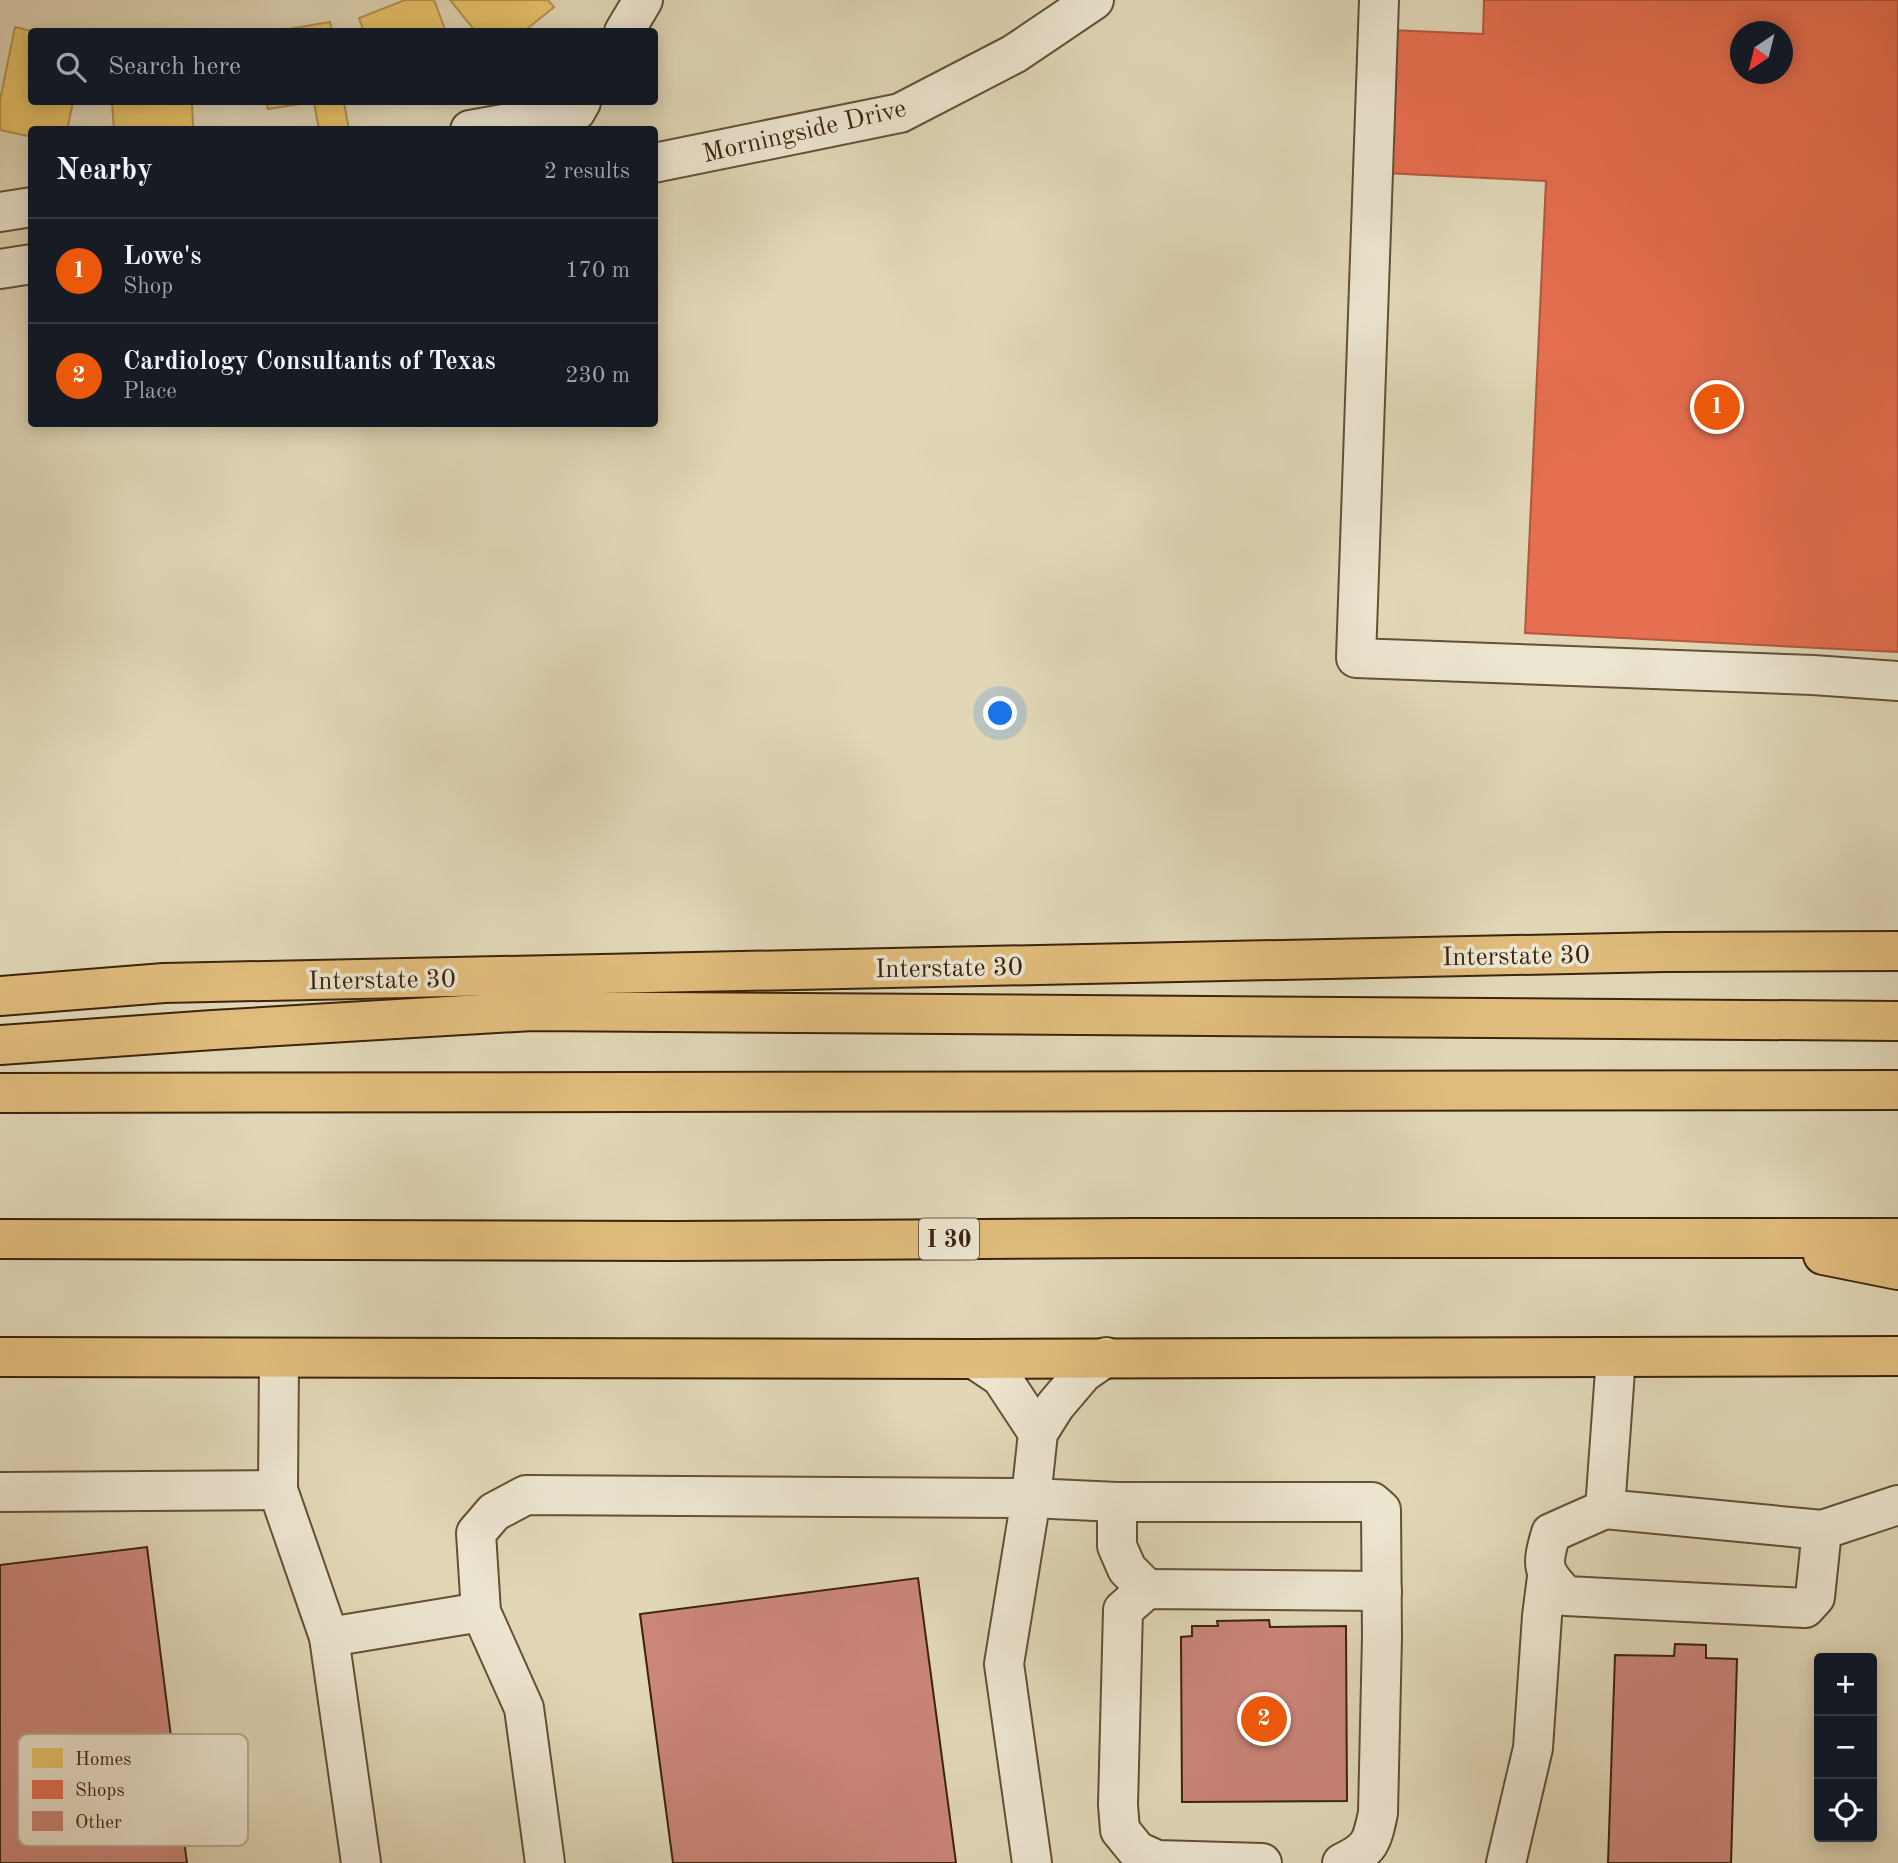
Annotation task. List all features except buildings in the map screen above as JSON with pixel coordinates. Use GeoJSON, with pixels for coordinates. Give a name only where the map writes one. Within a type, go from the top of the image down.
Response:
{"type":"FeatureCollection","features":[{"type":"Feature","properties":{"kind":"main road","name":"Interstate 30"},"geometry":{"type":"LineString","coordinates":[[0,996],[192,983],[1650,953],[1898,951]]}},
{"type":"Feature","properties":{"kind":"main road"},"geometry":{"type":"LineString","coordinates":[[0,1045],[533,1011],[1898,1021]]}},
{"type":"Feature","properties":{"kind":"main road"},"geometry":{"type":"LineString","coordinates":[[0,1093],[1898,1090]]}},
{"type":"Feature","properties":{"kind":"main road","name":"I 30"},"geometry":{"type":"LineString","coordinates":[[0,1239],[687,1241],[1136,1237],[1898,1238]]}},
{"type":"Feature","properties":{"kind":"main road"},"geometry":{"type":"LineString","coordinates":[[1742,1238],[1898,1270]]}},
{"type":"Feature","properties":{"kind":"main road"},"geometry":{"type":"LineString","coordinates":[[0,1357],[974,1359],[1898,1356]]}},
{"type":"Feature","properties":{"kind":"street"},"geometry":{"type":"LineString","coordinates":[[626,28],[643,0]]}},
{"type":"Feature","properties":{"kind":"street","name":"Morningside Drive"},"geometry":{"type":"LineString","coordinates":[[658,162],[900,113],[1014,54],[1094,0]]}},
{"type":"Feature","properties":{"kind":"street"},"geometry":{"type":"LineString","coordinates":[[1379,0],[1356,659],[1813,675],[1898,681]]}},
{"type":"Feature","properties":{"kind":"street"},"geometry":{"type":"LineString","coordinates":[[492,126],[576,111],[579,105]]}},
{"type":"Feature","properties":{"kind":"street"},"geometry":{"type":"LineString","coordinates":[[0,212],[28,208]]}},
{"type":"Feature","properties":{"kind":"street"},"geometry":{"type":"LineString","coordinates":[[0,269],[28,265]]}},
{"type":"Feature","properties":{"kind":"street"},"geometry":{"type":"LineString","coordinates":[[1032,1863],[1004,1664],[1031,1498],[1038,1433],[1055,1406],[1083,1373],[1106,1357]]}},
{"type":"Feature","properties":{"kind":"street"},"geometry":{"type":"LineString","coordinates":[[1605,1509],[1616,1357]]}},
{"type":"Feature","properties":{"kind":"street"},"geometry":{"type":"LineString","coordinates":[[279,1358],[278,1490],[329,1637],[362,1863]]}},
{"type":"Feature","properties":{"kind":"street"},"geometry":{"type":"LineString","coordinates":[[974,1359],[1001,1377],[1038,1433]]}},
{"type":"Feature","properties":{"kind":"street"},"geometry":{"type":"LineString","coordinates":[[0,1492],[278,1490]]}},
{"type":"Feature","properties":{"kind":"street"},"geometry":{"type":"LineString","coordinates":[[545,1863],[524,1708],[481,1612],[476,1533],[494,1512],[526,1494],[1031,1498],[1117,1502],[1372,1502],[1381,1510],[1382,1518],[1378,1813],[1373,1838],[1360,1855],[1342,1863]]}},
{"type":"Feature","properties":{"kind":"street"},"geometry":{"type":"LineString","coordinates":[[1117,1502],[1117,1546],[1127,1569],[1147,1588],[1382,1591]]}},
{"type":"Feature","properties":{"kind":"street"},"geometry":{"type":"LineString","coordinates":[[1506,1863],[1533,1748],[1542,1616],[1548,1577],[1544,1559],[1551,1533],[1605,1509],[1822,1530],[1898,1505]]}},
{"type":"Feature","properties":{"kind":"street"},"geometry":{"type":"LineString","coordinates":[[1548,1577],[1566,1597],[1805,1608],[1815,1597],[1822,1530]]}},
{"type":"Feature","properties":{"kind":"street"},"geometry":{"type":"LineString","coordinates":[[1147,1588],[1123,1610],[1118,1791],[1120,1830],[1136,1851],[1157,1860],[1262,1863]]}},
{"type":"Feature","properties":{"kind":"street"},"geometry":{"type":"LineString","coordinates":[[329,1637],[481,1612]]}},
{"type":"Feature","properties":{"kind":"place","name":"Lowe's"},"geometry":{"type":"Point","coordinates":[1717,407]}},
{"type":"Feature","properties":{"kind":"place","name":"Cardiology Consultants of Texas"},"geometry":{"type":"Point","coordinates":[1264,1719]}}]}
